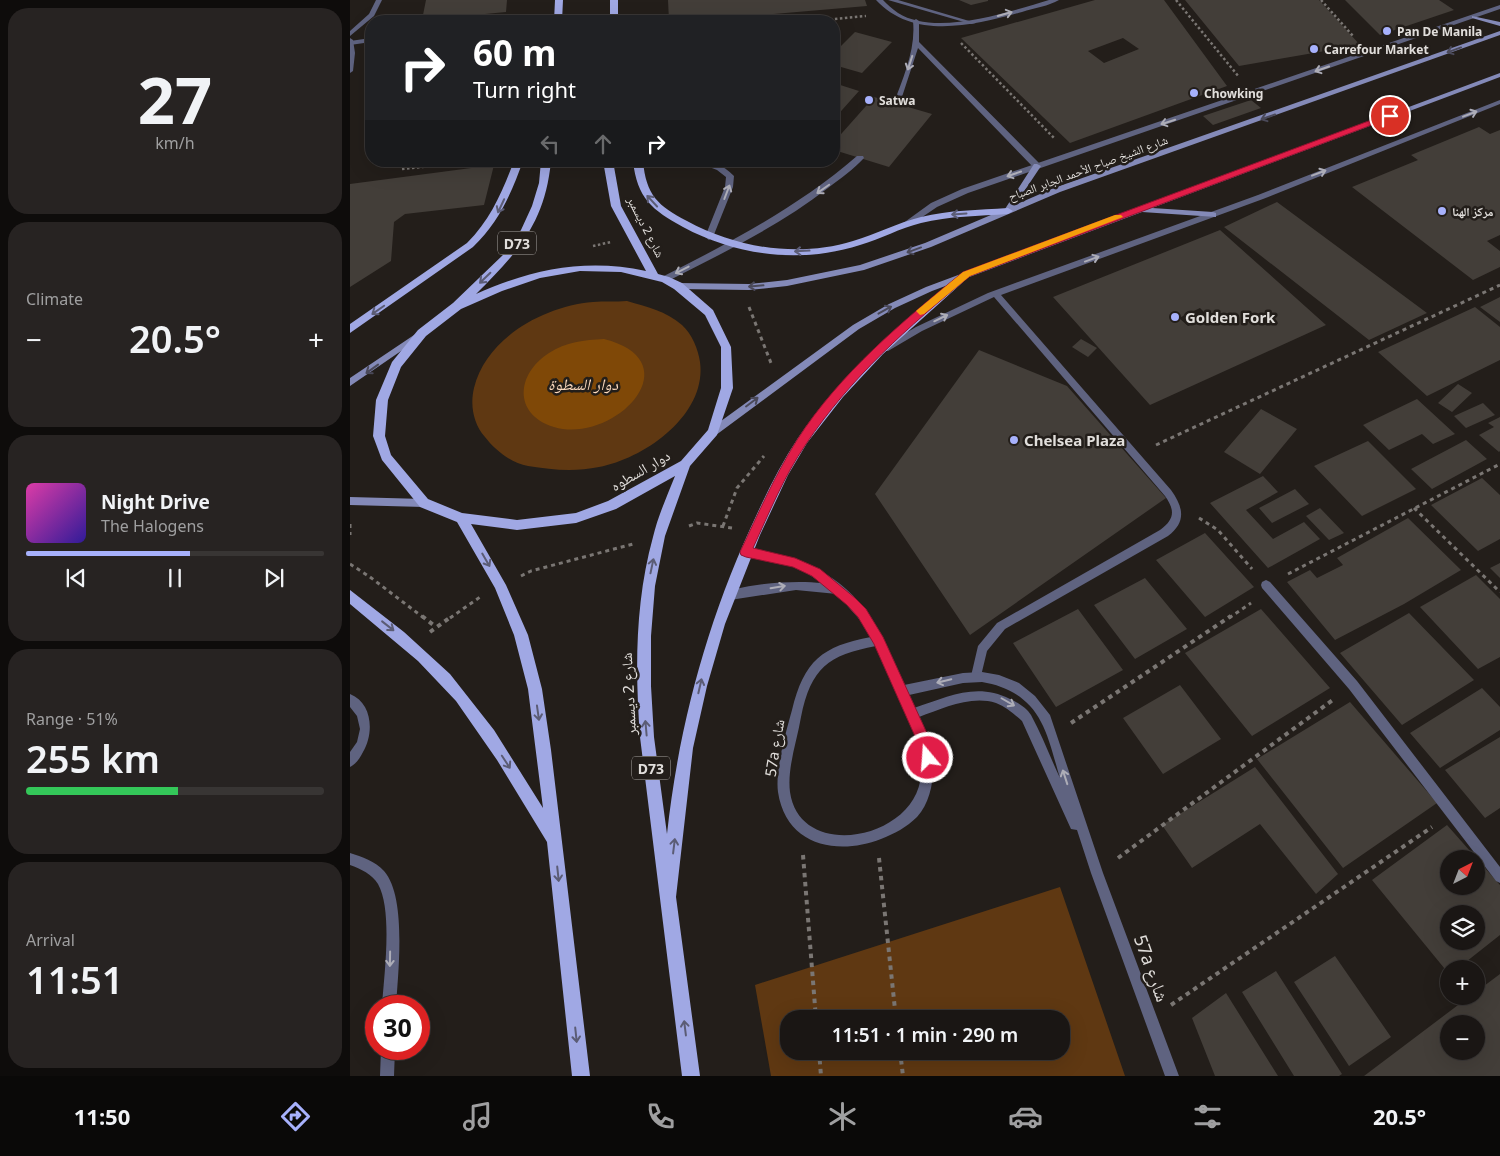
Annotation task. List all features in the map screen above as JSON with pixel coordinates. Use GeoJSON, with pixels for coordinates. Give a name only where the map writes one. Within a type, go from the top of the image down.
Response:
{"type":"FeatureCollection","features":[{"type":"Feature","properties":{"kind":"main road"},"geometry":{"type":"LineString","coordinates":[[558,15],[559,0]]}},
{"type":"Feature","properties":{"kind":"main road"},"geometry":{"type":"LineString","coordinates":[[614,0],[614,15]]}},
{"type":"Feature","properties":{"kind":"main road"},"geometry":{"type":"LineString","coordinates":[[1474,17],[1500,24]]}},
{"type":"Feature","properties":{"kind":"main road","name":"شارع الشيخ صباح الأحمد الجابر الصباح"},"geometry":{"type":"LineString","coordinates":[[678,286],[749,287],[787,283],[861,268],[928,245],[1057,190],[1500,33]]}},
{"type":"Feature","properties":{"kind":"main road"},"geometry":{"type":"LineString","coordinates":[[713,432],[856,327],[892,306],[967,274],[1500,75]]}},
{"type":"Feature","properties":{"kind":"main road"},"geometry":{"type":"LineString","coordinates":[[638,167],[639,179],[643,190],[651,201],[662,210],[709,237],[733,245],[773,252],[822,250],[868,239],[906,224],[934,217],[1008,211],[1038,166]]}},
{"type":"Feature","properties":{"kind":"main road"},"geometry":{"type":"LineString","coordinates":[[350,329],[470,246],[483,233],[501,208],[517,167]]}},
{"type":"Feature","properties":{"kind":"main road","name":"D73"},"geometry":{"type":"LineString","coordinates":[[456,306],[508,256],[526,231],[537,206],[544,183],[545,167]]}},
{"type":"Feature","properties":{"kind":"main road","name":"شارع 2 ديسمبر"},"geometry":{"type":"LineString","coordinates":[[609,167],[616,206],[654,276]]}},
{"type":"Feature","properties":{"kind":"main road"},"geometry":{"type":"LineString","coordinates":[[1140,209],[1213,215]]}},
{"type":"Feature","properties":{"kind":"main road"},"geometry":{"type":"LineString","coordinates":[[350,383],[422,333],[456,306],[498,288],[539,274],[580,268],[621,269],[654,276]]}},
{"type":"Feature","properties":{"kind":"main road"},"geometry":{"type":"LineString","coordinates":[[669,894],[686,750],[701,681],[720,618],[754,531],[779,480],[802,441],[832,402],[869,360],[917,314],[967,274]]}},
{"type":"Feature","properties":{"kind":"main road","name":"دوار السطوه"},"geometry":{"type":"LineString","coordinates":[[424,504],[461,518],[517,525],[576,518],[612,505],[684,464],[713,432],[727,388],[726,347],[709,313],[678,286],[654,276]]}},
{"type":"Feature","properties":{"kind":"main road"},"geometry":{"type":"LineString","coordinates":[[422,333],[396,365],[382,400],[379,436],[386,456],[424,504]]}},
{"type":"Feature","properties":{"kind":"main road","name":"شارع 2 ديسمبر"},"geometry":{"type":"LineString","coordinates":[[684,464],[659,535],[649,582],[643,630],[642,682],[647,737],[669,894],[691,1076]]}},
{"type":"Feature","properties":{"kind":"main road"},"geometry":{"type":"LineString","coordinates":[[350,501],[424,504]]}},
{"type":"Feature","properties":{"kind":"main road"},"geometry":{"type":"LineString","coordinates":[[461,518],[500,586],[521,635],[535,689],[581,1076]]}},
{"type":"Feature","properties":{"kind":"main road"},"geometry":{"type":"LineString","coordinates":[[350,596],[412,645],[446,680],[478,719],[554,840]]}},
{"type":"Feature","properties":{"kind":"street"},"geometry":{"type":"LineString","coordinates":[[372,15],[379,0]]}},
{"type":"Feature","properties":{"kind":"street"},"geometry":{"type":"LineString","coordinates":[[879,0],[896,14],[906,18],[943,24],[973,23],[1056,0]]}},
{"type":"Feature","properties":{"kind":"street"},"geometry":{"type":"LineString","coordinates":[[891,0],[973,23]]}},
{"type":"Feature","properties":{"kind":"street"},"geometry":{"type":"LineString","coordinates":[[906,224],[934,205],[949,198],[1069,154],[1253,94],[1500,8]]}},
{"type":"Feature","properties":{"kind":"street"},"geometry":{"type":"LineString","coordinates":[[350,34],[365,21]]}},
{"type":"Feature","properties":{"kind":"street"},"geometry":{"type":"LineString","coordinates":[[896,104],[917,43],[916,21]]}},
{"type":"Feature","properties":{"kind":"street"},"geometry":{"type":"LineString","coordinates":[[350,71],[350,41],[365,40]]}},
{"type":"Feature","properties":{"kind":"street"},"geometry":{"type":"LineString","coordinates":[[917,43],[1038,166]]}},
{"type":"Feature","properties":{"kind":"street"},"geometry":{"type":"LineString","coordinates":[[869,360],[918,330],[996,294],[1213,215],[1500,102]]}},
{"type":"Feature","properties":{"kind":"street"},"geometry":{"type":"LineString","coordinates":[[665,279],[733,245],[819,192],[860,158]]}},
{"type":"Feature","properties":{"kind":"street"},"geometry":{"type":"LineString","coordinates":[[709,237],[730,187],[730,176],[717,167]]}},
{"type":"Feature","properties":{"kind":"street"},"geometry":{"type":"LineString","coordinates":[[976,676],[982,649],[1001,626],[1168,530],[1177,519],[1178,510],[1175,501],[996,294]]}},
{"type":"Feature","properties":{"kind":"street","name":"57a شارع"},"geometry":{"type":"LineString","coordinates":[[746,552],[795,563],[816,572],[862,613],[879,641],[924,742],[929,774],[925,790],[918,805],[906,819],[892,829],[876,836],[842,843],[827,841],[813,835],[801,826],[792,814],[786,800],[784,786],[801,690],[807,677],[826,658],[850,646],[879,641]]}},
{"type":"Feature","properties":{"kind":"street"},"geometry":{"type":"LineString","coordinates":[[730,595],[796,585],[825,587],[839,591]]}},
{"type":"Feature","properties":{"kind":"street"},"geometry":{"type":"LineString","coordinates":[[1268,588],[1353,686],[1500,877]]}},
{"type":"Feature","properties":{"kind":"street","name":"57a شارع"},"geometry":{"type":"LineString","coordinates":[[902,691],[976,676],[993,677],[1010,683],[1024,692],[1037,705],[1046,719],[1097,874],[1172,1076]]}},
{"type":"Feature","properties":{"kind":"street","name":"57a شارع"},"geometry":{"type":"LineString","coordinates":[[912,714],[977,695],[989,694],[1014,705],[1026,716],[1030,724],[1097,874]]}},
{"type":"Feature","properties":{"kind":"street"},"geometry":{"type":"LineString","coordinates":[[350,699],[365,716],[366,734],[358,752],[350,761]]}},
{"type":"Feature","properties":{"kind":"street"},"geometry":{"type":"LineString","coordinates":[[350,859],[368,866],[382,878],[390,896],[389,995]]}},
{"type":"Feature","properties":{"kind":"street"},"geometry":{"type":"LineString","coordinates":[[387,1076],[388,1060]]}},
{"type":"Feature","properties":{"kind":"path"},"geometry":{"type":"LineString","coordinates":[[1176,0],[1253,94]]}},
{"type":"Feature","properties":{"kind":"path"},"geometry":{"type":"LineString","coordinates":[[1321,0],[1369,53]]}},
{"type":"Feature","properties":{"kind":"path"},"geometry":{"type":"LineString","coordinates":[[840,19],[896,14]]}},
{"type":"Feature","properties":{"kind":"path"},"geometry":{"type":"LineString","coordinates":[[943,24],[1069,154]]}},
{"type":"Feature","properties":{"kind":"path"},"geometry":{"type":"LineString","coordinates":[[402,169],[422,167]]}},
{"type":"Feature","properties":{"kind":"path"},"geometry":{"type":"LineString","coordinates":[[592,246],[631,236]]}},
{"type":"Feature","properties":{"kind":"path"},"geometry":{"type":"LineString","coordinates":[[1135,455],[1500,284]]}},
{"type":"Feature","properties":{"kind":"path"},"geometry":{"type":"LineString","coordinates":[[749,287],[748,310],[770,363],[787,376]]}},
{"type":"Feature","properties":{"kind":"path"},"geometry":{"type":"LineString","coordinates":[[1052,736],[1268,588],[1414,508],[1500,464]]}},
{"type":"Feature","properties":{"kind":"path"},"geometry":{"type":"LineString","coordinates":[[1414,508],[1500,592]]}},
{"type":"Feature","properties":{"kind":"path"},"geometry":{"type":"LineString","coordinates":[[1178,510],[1199,518],[1218,530],[1268,588]]}},
{"type":"Feature","properties":{"kind":"path"},"geometry":{"type":"LineString","coordinates":[[412,645],[471,601],[532,571],[697,523],[754,531]]}},
{"type":"Feature","properties":{"kind":"path"},"geometry":{"type":"LineString","coordinates":[[350,524],[350,535]]}},
{"type":"Feature","properties":{"kind":"path"},"geometry":{"type":"LineString","coordinates":[[370,577],[436,627]]}},
{"type":"Feature","properties":{"kind":"path"},"geometry":{"type":"LineString","coordinates":[[1097,874],[1353,686]]}},
{"type":"Feature","properties":{"kind":"path"},"geometry":{"type":"LineString","coordinates":[[1151,1018],[1452,814]]}},
{"type":"Feature","properties":{"kind":"path"},"geometry":{"type":"LineString","coordinates":[[801,826],[815,1010]]}},
{"type":"Feature","properties":{"kind":"path"},"geometry":{"type":"LineString","coordinates":[[876,836],[895,1010]]}},
{"type":"Feature","properties":{"kind":"path"},"geometry":{"type":"LineString","coordinates":[[820,1060],[821,1076]]}},
{"type":"Feature","properties":{"kind":"path"},"geometry":{"type":"LineString","coordinates":[[901,1060],[903,1076]]}},
{"type":"Feature","properties":{"kind":"shaded area"},"geometry":{"type":"Polygon","coordinates":[[[627,301],[656,310],[676,320],[689,333],[698,352],[700,381],[694,399],[684,416],[670,431],[636,454],[617,462],[581,470],[546,469],[528,466],[510,459],[489,442],[475,420],[472,401],[474,388],[481,370],[491,354],[504,340],[537,318],[555,310],[593,302],[627,301]]]}},
{"type":"Feature","properties":{"kind":"shaded area"},"geometry":{"type":"Polygon","coordinates":[[[1060,887],[1125,1076],[771,1076],[755,985],[1060,887]]]}},
{"type":"Feature","properties":{"kind":"water","name":"دوار السطوة"},"geometry":{"type":"Polygon","coordinates":[[[604,339],[630,350],[643,365],[644,382],[635,398],[620,413],[600,424],[577,429],[554,427],[540,421],[531,413],[524,393],[525,382],[530,371],[538,361],[555,349],[582,341],[604,339]]]}},
{"type":"Feature","properties":{"kind":"building"},"geometry":{"type":"Polygon","coordinates":[[[426,0],[507,0],[506,12],[474,15],[423,15],[426,0]]]}},
{"type":"Feature","properties":{"kind":"building"},"geometry":{"type":"Polygon","coordinates":[[[668,0],[865,0],[867,6],[763,15],[669,15],[668,0]]]}},
{"type":"Feature","properties":{"kind":"building"},"geometry":{"type":"Polygon","coordinates":[[[959,0],[988,0],[988,1],[971,5],[959,0]]]}},
{"type":"Feature","properties":{"kind":"building"},"geometry":{"type":"Polygon","coordinates":[[[1095,0],[1164,0],[1227,86],[1070,143],[961,38],[1095,0]],[[1123,38],[1088,51],[1104,63],[1139,49],[1123,38]]]}},
{"type":"Feature","properties":{"kind":"building"},"geometry":{"type":"Polygon","coordinates":[[[1185,0],[1319,0],[1360,45],[1239,66],[1185,0]]]}},
{"type":"Feature","properties":{"kind":"building"},"geometry":{"type":"Polygon","coordinates":[[[1345,0],[1439,0],[1454,10],[1380,35],[1345,0]]]}},
{"type":"Feature","properties":{"kind":"building"},"geometry":{"type":"Polygon","coordinates":[[[855,32],[892,42],[862,73],[840,67],[840,47],[855,32]]]}},
{"type":"Feature","properties":{"kind":"building"},"geometry":{"type":"Polygon","coordinates":[[[840,85],[859,91],[840,112],[840,85]]]}},
{"type":"Feature","properties":{"kind":"building"},"geometry":{"type":"Polygon","coordinates":[[[874,97],[932,114],[889,167],[840,152],[840,135],[874,97]]]}},
{"type":"Feature","properties":{"kind":"building"},"geometry":{"type":"Polygon","coordinates":[[[1251,100],[1261,108],[1213,125],[1203,116],[1251,100]]]}},
{"type":"Feature","properties":{"kind":"building","name":"مركز الهنا"},"geometry":{"type":"Polygon","coordinates":[[[1479,127],[1490,134],[1500,130],[1500,235],[1487,241],[1500,251],[1500,267],[1473,280],[1352,187],[1418,160],[1411,155],[1479,127]]]}},
{"type":"Feature","properties":{"kind":"building"},"geometry":{"type":"Polygon","coordinates":[[[479,167],[494,167],[484,205],[405,214],[394,222],[391,261],[350,287],[350,184],[479,167]]]}},
{"type":"Feature","properties":{"kind":"building"},"geometry":{"type":"Polygon","coordinates":[[[1277,202],[1427,313],[1369,340],[1224,227],[1277,202]]]}},
{"type":"Feature","properties":{"kind":"building"},"geometry":{"type":"Polygon","coordinates":[[[1220,230],[1326,325],[1150,405],[1053,297],[1220,230]],[[1200,308],[1179,318],[1188,326],[1209,317],[1200,308]]]}},
{"type":"Feature","properties":{"kind":"building"},"geometry":{"type":"Polygon","coordinates":[[[1500,297],[1500,322],[1480,307],[1500,297]]]}},
{"type":"Feature","properties":{"kind":"building"},"geometry":{"type":"Polygon","coordinates":[[[1475,307],[1500,327],[1500,360],[1427,396],[1378,352],[1475,307]]]}},
{"type":"Feature","properties":{"kind":"building"},"geometry":{"type":"Polygon","coordinates":[[[1081,339],[1097,348],[1088,357],[1072,347],[1081,339]]]}},
{"type":"Feature","properties":{"kind":"building","name":"Chelsea Plaza"},"geometry":{"type":"Polygon","coordinates":[[[979,350],[1067,386],[1166,498],[970,635],[875,494],[979,350]]]}},
{"type":"Feature","properties":{"kind":"building"},"geometry":{"type":"Polygon","coordinates":[[[1458,384],[1472,393],[1452,412],[1438,403],[1458,384]]]}},
{"type":"Feature","properties":{"kind":"building"},"geometry":{"type":"Polygon","coordinates":[[[1417,399],[1455,434],[1433,444],[1422,434],[1389,450],[1363,425],[1417,399]]]}},
{"type":"Feature","properties":{"kind":"building"},"geometry":{"type":"Polygon","coordinates":[[[1483,403],[1495,415],[1466,428],[1454,416],[1483,403]]]}},
{"type":"Feature","properties":{"kind":"building"},"geometry":{"type":"Polygon","coordinates":[[[1261,409],[1297,429],[1260,474],[1224,452],[1261,409]]]}},
{"type":"Feature","properties":{"kind":"building"},"geometry":{"type":"Polygon","coordinates":[[[1500,417],[1499,452],[1479,435],[1494,427],[1488,423],[1500,417]]]}},
{"type":"Feature","properties":{"kind":"building"},"geometry":{"type":"Polygon","coordinates":[[[1466,440],[1487,459],[1432,489],[1411,469],[1466,440]]]}},
{"type":"Feature","properties":{"kind":"building"},"geometry":{"type":"Polygon","coordinates":[[[1368,441],[1416,489],[1362,516],[1314,466],[1368,441]]]}},
{"type":"Feature","properties":{"kind":"building"},"geometry":{"type":"Polygon","coordinates":[[[1263,476],[1278,492],[1246,510],[1273,539],[1304,522],[1320,539],[1268,568],[1210,503],[1263,476]]]}},
{"type":"Feature","properties":{"kind":"building"},"geometry":{"type":"Polygon","coordinates":[[[1482,478],[1500,495],[1500,539],[1478,551],[1431,505],[1482,478]]]}},
{"type":"Feature","properties":{"kind":"building"},"geometry":{"type":"Polygon","coordinates":[[[1295,489],[1309,504],[1272,523],[1259,508],[1295,489]]]}},
{"type":"Feature","properties":{"kind":"building"},"geometry":{"type":"Polygon","coordinates":[[[1320,508],[1344,533],[1329,540],[1306,516],[1320,508]]]}},
{"type":"Feature","properties":{"kind":"building"},"geometry":{"type":"Polygon","coordinates":[[[1408,518],[1461,570],[1404,604],[1335,640],[1287,582],[1310,570],[1317,578],[1343,565],[1337,558],[1408,518]]]}},
{"type":"Feature","properties":{"kind":"building"},"geometry":{"type":"Polygon","coordinates":[[[1205,533],[1254,587],[1205,617],[1156,560],[1205,533]]]}},
{"type":"Feature","properties":{"kind":"building"},"geometry":{"type":"Polygon","coordinates":[[[1500,563],[1500,578],[1490,568],[1500,563]]]}},
{"type":"Feature","properties":{"kind":"building"},"geometry":{"type":"Polygon","coordinates":[[[1476,575],[1500,599],[1500,657],[1478,669],[1420,607],[1476,575]]]}},
{"type":"Feature","properties":{"kind":"building"},"geometry":{"type":"Polygon","coordinates":[[[1145,578],[1187,629],[1135,659],[1094,605],[1145,578]]]}},
{"type":"Feature","properties":{"kind":"building"},"geometry":{"type":"Polygon","coordinates":[[[1078,609],[1123,670],[1056,707],[1013,643],[1078,609]]]}},
{"type":"Feature","properties":{"kind":"building"},"geometry":{"type":"Polygon","coordinates":[[[1261,609],[1330,688],[1252,736],[1185,653],[1261,609]]]}},
{"type":"Feature","properties":{"kind":"building"},"geometry":{"type":"Polygon","coordinates":[[[1409,613],[1474,680],[1402,725],[1340,653],[1409,613]]]}},
{"type":"Feature","properties":{"kind":"building"},"geometry":{"type":"Polygon","coordinates":[[[1180,685],[1221,739],[1163,774],[1123,718],[1180,685]]]}},
{"type":"Feature","properties":{"kind":"building"},"geometry":{"type":"Polygon","coordinates":[[[1482,688],[1500,707],[1500,730],[1440,768],[1410,733],[1482,688]]]}},
{"type":"Feature","properties":{"kind":"building"},"geometry":{"type":"Polygon","coordinates":[[[1350,702],[1437,803],[1343,868],[1257,759],[1350,702]]]}},
{"type":"Feature","properties":{"kind":"building"},"geometry":{"type":"Polygon","coordinates":[[[1500,737],[1500,808],[1485,818],[1445,770],[1500,737]]]}},
{"type":"Feature","properties":{"kind":"building"},"geometry":{"type":"Polygon","coordinates":[[[1255,767],[1338,874],[1316,894],[1260,824],[1192,868],[1162,825],[1255,767]]]}},
{"type":"Feature","properties":{"kind":"building"},"geometry":{"type":"Polygon","coordinates":[[[1447,825],[1469,850],[1440,850],[1440,895],[1485,895],[1485,868],[1500,885],[1500,935],[1485,947],[1485,905],[1440,905],[1440,950],[1481,950],[1468,960],[1440,960],[1440,963],[1372,880],[1447,825]]]}},
{"type":"Feature","properties":{"kind":"building"},"geometry":{"type":"Polygon","coordinates":[[[1335,956],[1391,1037],[1349,1066],[1294,982],[1335,956]]]}},
{"type":"Feature","properties":{"kind":"building"},"geometry":{"type":"Polygon","coordinates":[[[1276,971],[1342,1074],[1339,1076],[1294,1076],[1242,992],[1276,971]]]}},
{"type":"Feature","properties":{"kind":"building"},"geometry":{"type":"Polygon","coordinates":[[[1500,974],[1500,1076],[1364,1076],[1440,1019],[1440,1060],[1485,1060],[1485,1015],[1445,1015],[1458,1005],[1485,1005],[1485,985],[1500,974]]]}},
{"type":"Feature","properties":{"kind":"building"},"geometry":{"type":"Polygon","coordinates":[[[1226,993],[1278,1076],[1215,1076],[1192,1018],[1226,993]]]}},
{"type":"Feature","properties":{"kind":"slow traffic"},"geometry":{"type":"LineString","coordinates":[[920,311],[967,274],[1118,217]]}},
{"type":"Feature","properties":{"kind":"place","name":"Pan De Manila"},"geometry":{"type":"Point","coordinates":[1387,31]}},
{"type":"Feature","properties":{"kind":"place","name":"Carrefour Market"},"geometry":{"type":"Point","coordinates":[1314,49]}},
{"type":"Feature","properties":{"kind":"place","name":"Chowking"},"geometry":{"type":"Point","coordinates":[1194,93]}},
{"type":"Feature","properties":{"kind":"place","name":"Satwa"},"geometry":{"type":"Point","coordinates":[869,100]}},
{"type":"Feature","properties":{"kind":"place","name":"مركز الهنا"},"geometry":{"type":"Point","coordinates":[1442,211]}},
{"type":"Feature","properties":{"kind":"place","name":"Golden Fork"},"geometry":{"type":"Point","coordinates":[1175,317]}},
{"type":"Feature","properties":{"kind":"place","name":"Chelsea Plaza"},"geometry":{"type":"Point","coordinates":[1014,440]}},
{"type":"Feature","properties":{"kind":"route"},"geometry":{"type":"LineString","coordinates":[[928,758],[924,742],[879,641],[872,626],[862,613],[851,601],[816,572],[795,563],[746,552],[779,480],[802,441],[832,402],[869,360],[917,314],[967,274],[1390,116]]}}]}
